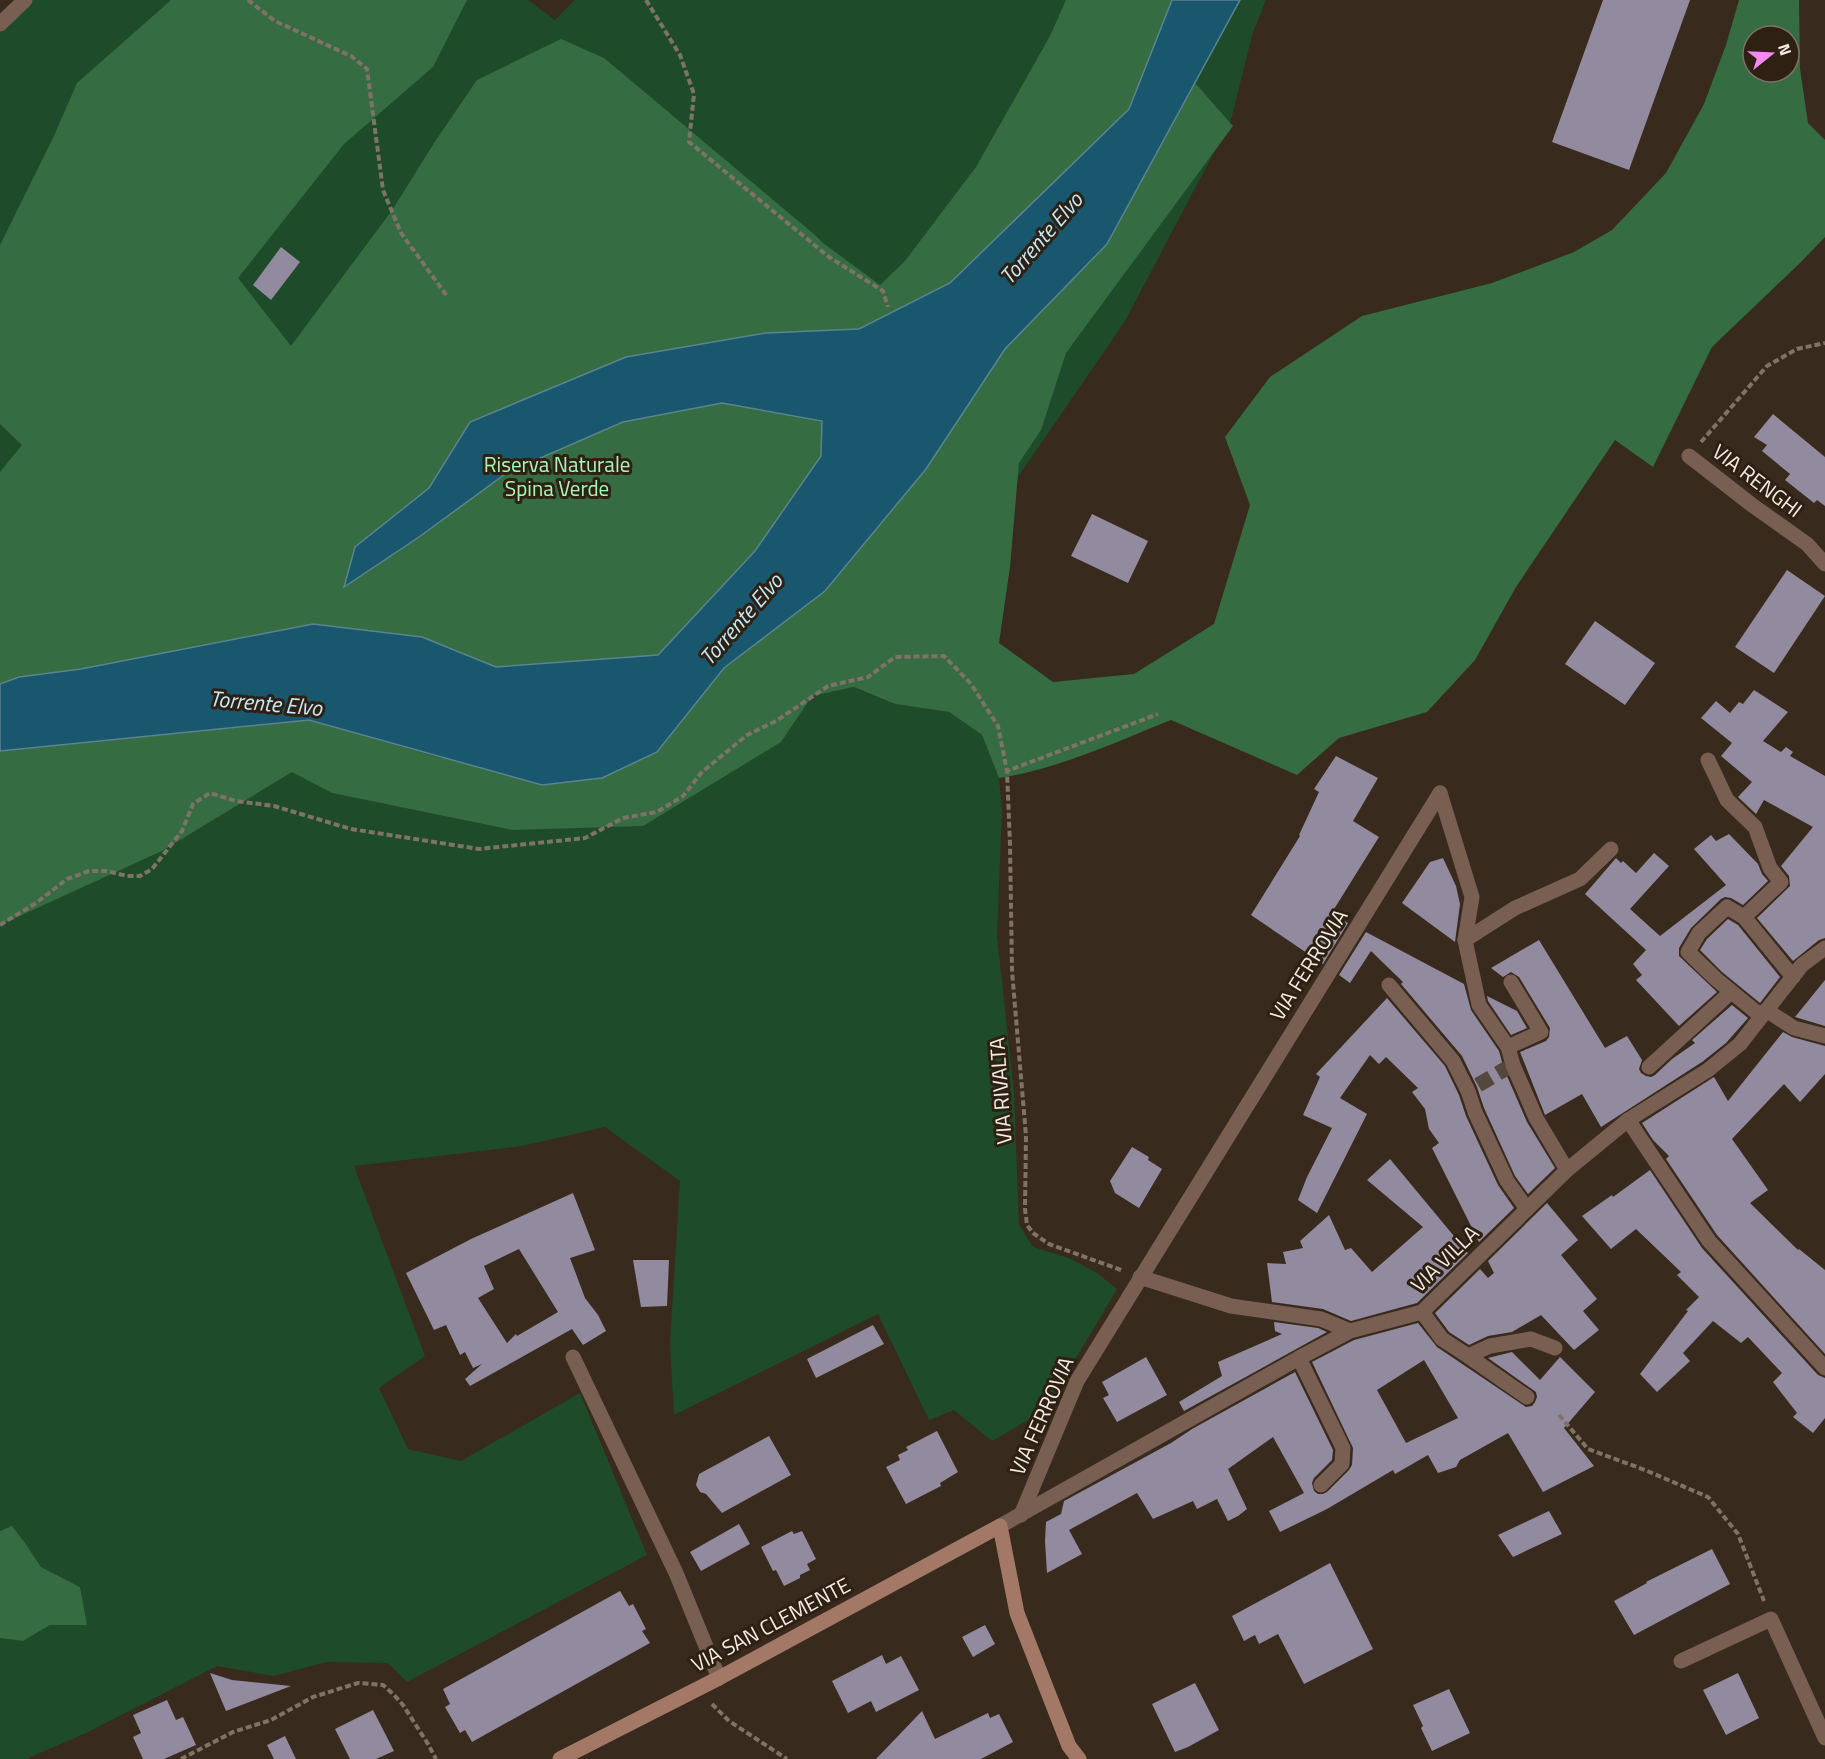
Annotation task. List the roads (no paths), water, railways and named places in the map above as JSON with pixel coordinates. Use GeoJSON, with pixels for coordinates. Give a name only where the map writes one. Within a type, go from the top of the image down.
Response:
{"type":"FeatureCollection","features":[{"type":"Feature","properties":{"kind":"street"},"geometry":{"type":"LineString","coordinates":[[0,24],[25,0]]}},
{"type":"Feature","properties":{"kind":"street","name":"VIA RENGHI"},"geometry":{"type":"LineString","coordinates":[[1689,456],[1807,544],[1825,564]]}},
{"type":"Feature","properties":{"kind":"street"},"geometry":{"type":"LineString","coordinates":[[1708,760],[1727,800],[1755,827],[1770,868],[1781,882],[1744,917]]}},
{"type":"Feature","properties":{"kind":"street","name":"VIA FERROVIA"},"geometry":{"type":"LineString","coordinates":[[1021,1515],[1077,1381],[1440,793],[1472,897],[1465,940],[1479,1005],[1508,1047],[1510,1066],[1536,1118],[1567,1170]]}},
{"type":"Feature","properties":{"kind":"street"},"geometry":{"type":"LineString","coordinates":[[1465,940],[1515,908],[1580,879],[1611,849]]}},
{"type":"Feature","properties":{"kind":"street"},"geometry":{"type":"LineString","coordinates":[[1793,977],[1744,917],[1727,907],[1699,933],[1688,952],[1731,992],[1764,1013],[1794,1028],[1825,1036]]}},
{"type":"Feature","properties":{"kind":"street","name":"VIA VILLA"},"geometry":{"type":"LineString","coordinates":[[1000,1526],[1350,1331],[1422,1312],[1567,1170],[1628,1120],[1708,1070],[1740,1044],[1802,965],[1825,948]]}},
{"type":"Feature","properties":{"kind":"street"},"geometry":{"type":"LineString","coordinates":[[1508,1047],[1541,1032],[1511,982]]}},
{"type":"Feature","properties":{"kind":"street"},"geometry":{"type":"LineString","coordinates":[[1389,985],[1473,1088],[1475,1112],[1507,1181],[1527,1209]]}},
{"type":"Feature","properties":{"kind":"street"},"geometry":{"type":"LineString","coordinates":[[1649,1066],[1731,992]]}},
{"type":"Feature","properties":{"kind":"street"},"geometry":{"type":"LineString","coordinates":[[1628,1120],[1709,1241],[1825,1368]]}},
{"type":"Feature","properties":{"kind":"street"},"geometry":{"type":"LineString","coordinates":[[1140,1277],[1231,1306],[1320,1319],[1350,1331]]}},
{"type":"Feature","properties":{"kind":"street"},"geometry":{"type":"LineString","coordinates":[[1422,1312],[1442,1339],[1527,1397]]}},
{"type":"Feature","properties":{"kind":"street"},"geometry":{"type":"LineString","coordinates":[[1468,1356],[1490,1346],[1531,1340],[1555,1348]]}},
{"type":"Feature","properties":{"kind":"street"},"geometry":{"type":"LineString","coordinates":[[573,1357],[676,1573],[719,1678]]}},
{"type":"Feature","properties":{"kind":"street"},"geometry":{"type":"LineString","coordinates":[[1299,1358],[1343,1448],[1342,1464],[1320,1485]]}},
{"type":"Feature","properties":{"kind":"street"},"geometry":{"type":"LineString","coordinates":[[1000,1526],[1017,1613],[1069,1746],[1079,1759]]}},
{"type":"Feature","properties":{"kind":"street","name":"VIA SAN CLEMENTE"},"geometry":{"type":"LineString","coordinates":[[560,1759],[719,1678],[1000,1526]]}},
{"type":"Feature","properties":{"kind":"street"},"geometry":{"type":"LineString","coordinates":[[1681,1661],[1771,1619],[1825,1738]]}},
{"type":"Feature","properties":{"kind":"water","name":"Torrente Elvo"},"geometry":{"type":"Polygon","coordinates":[[[1172,0],[1240,0],[1107,244],[1005,349],[926,469],[825,591],[724,668],[657,752],[602,778],[542,785],[309,720],[0,751],[0,684],[19,677],[81,669],[313,624],[422,637],[496,667],[658,655],[755,551],[821,456],[822,421],[722,403],[623,422],[508,472],[419,537],[344,587],[355,547],[429,488],[470,422],[626,357],[766,333],[859,329],[950,283],[1129,109],[1172,0]]]}},
{"type":"Feature","properties":{"kind":"tunnel"},"geometry":{"type":"LineString","coordinates":[[1478,1085],[1507,1068]]}},
{"type":"Feature","properties":{"kind":"park label","name":"Riserva Naturale Spina Verde"},"geometry":{"type":"Point","coordinates":[557,477]}}]}
